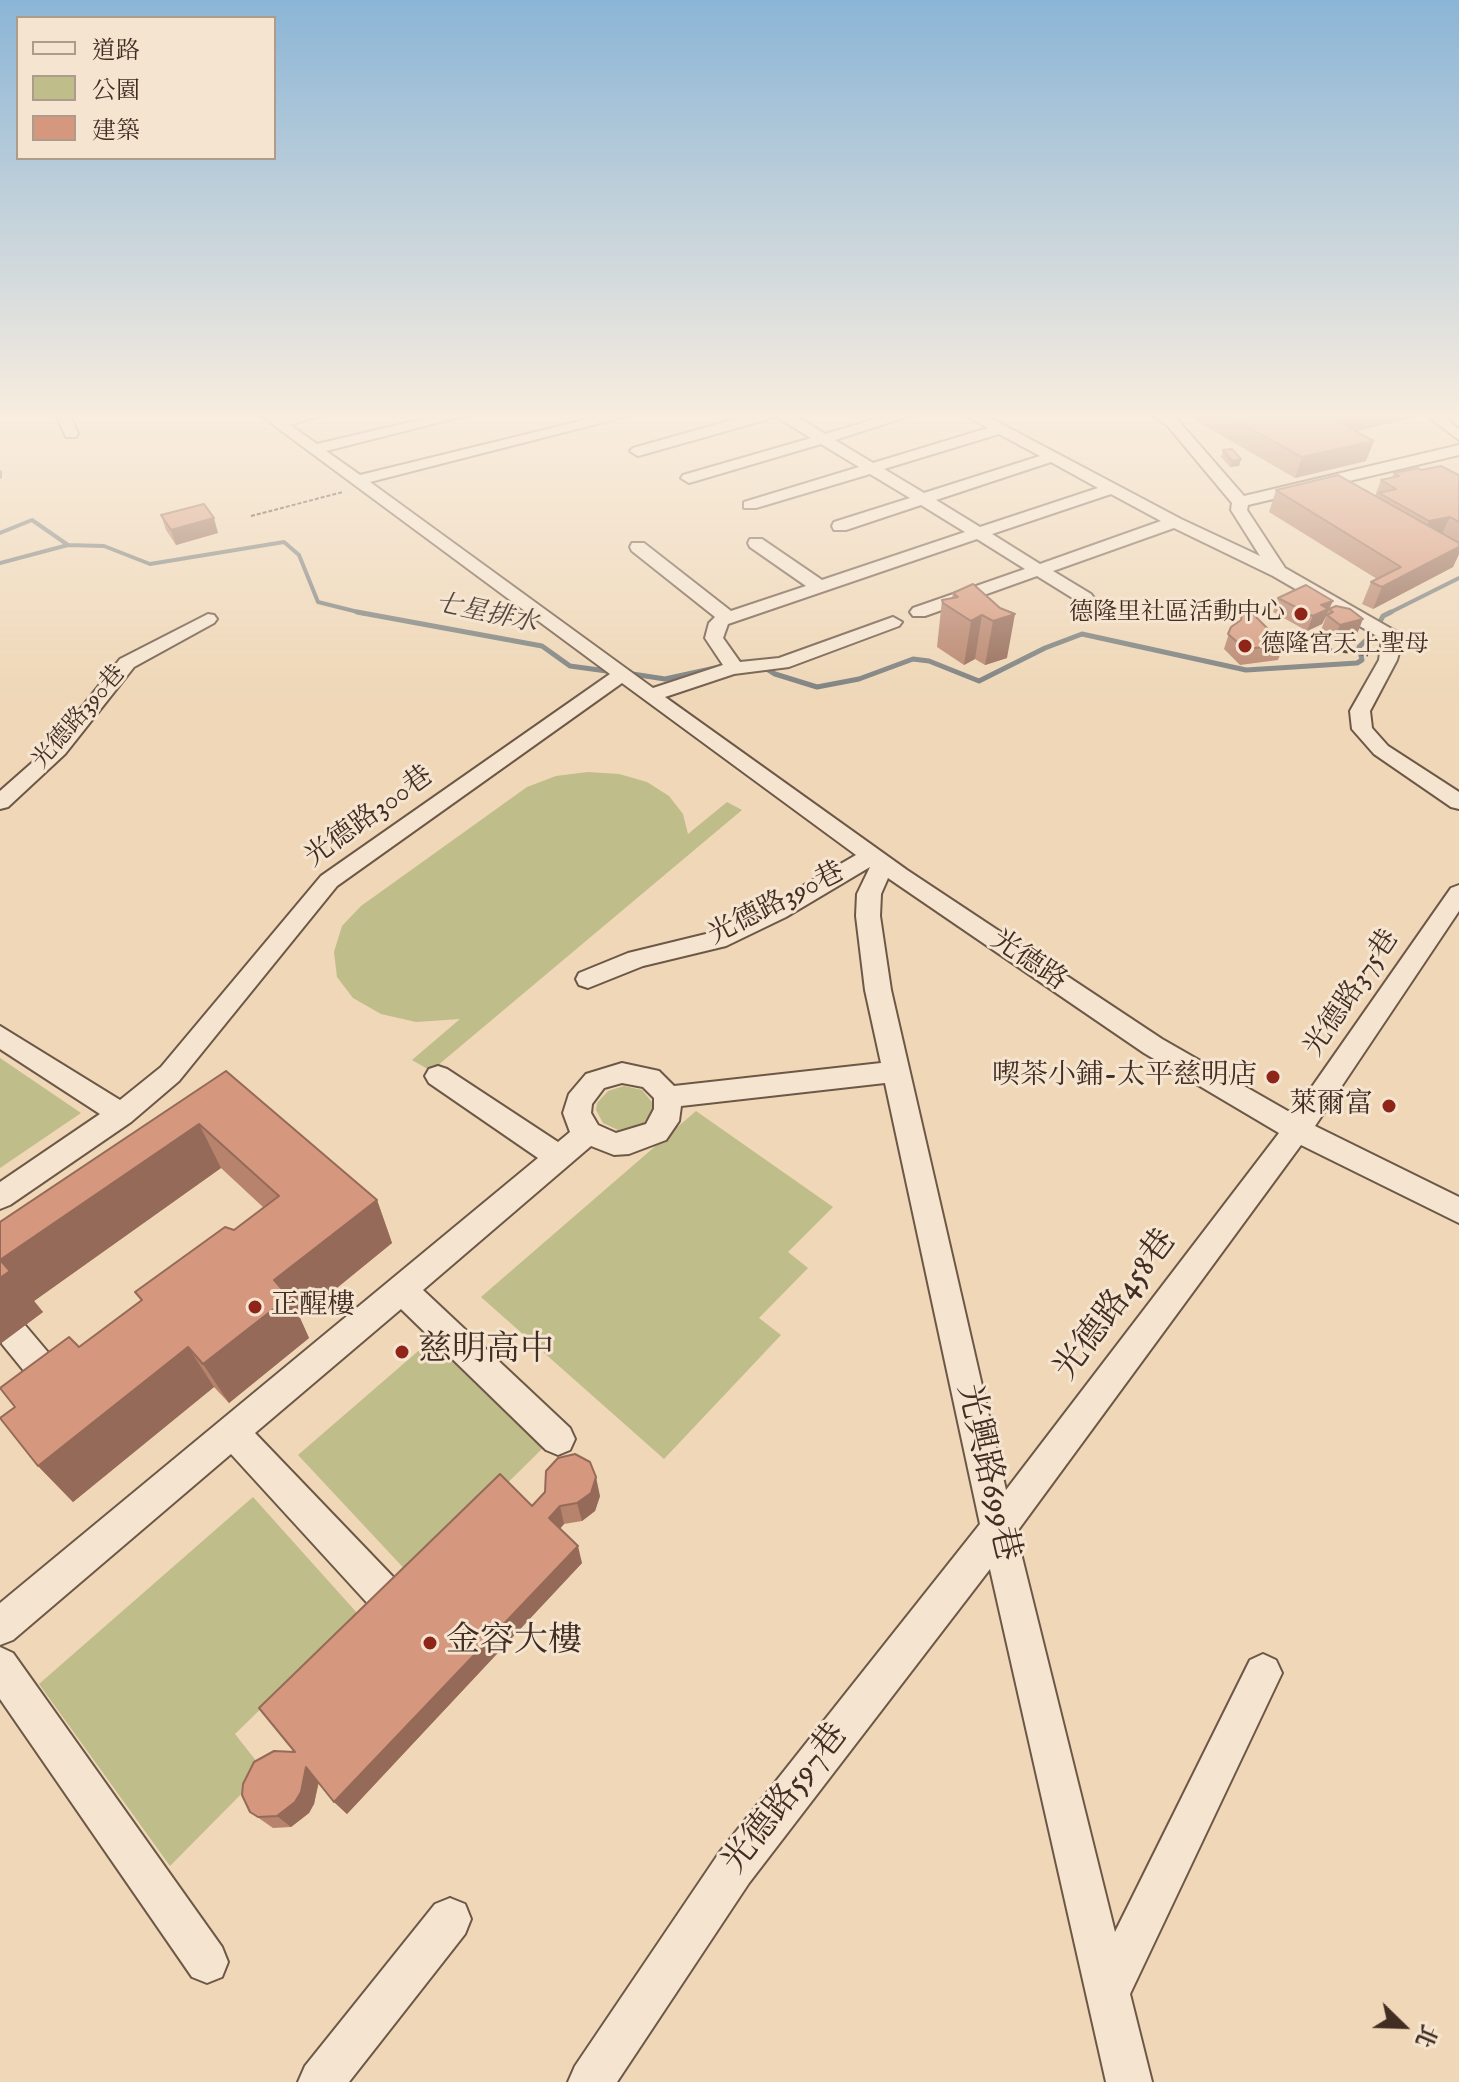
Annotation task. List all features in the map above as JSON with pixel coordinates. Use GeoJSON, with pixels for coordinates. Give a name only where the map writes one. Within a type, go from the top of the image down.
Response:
{"type":"FeatureCollection","features":[{"type":"Feature","properties":{"kind":"street","name":"光德路"},"geometry":{"type":"LineString","coordinates":[[396,509],[652,695],[728,754],[878,860],[1153,1046],[1297,1130],[1459,1211]]}},
{"type":"Feature","properties":{"kind":"street"},"geometry":{"type":"LineString","coordinates":[[840,526],[894,509]]}},
{"type":"Feature","properties":{"kind":"street"},"geometry":{"type":"LineString","coordinates":[[939,509],[1085,598]]}},
{"type":"Feature","properties":{"kind":"street"},"geometry":{"type":"LineString","coordinates":[[739,663],[714,638],[718,623],[728,618],[1050,509]]}},
{"type":"Feature","properties":{"kind":"street"},"geometry":{"type":"LineString","coordinates":[[1152,509],[1279,572],[1375,627],[1393,642],[1388,660],[1364,698],[1359,720],[1362,729],[1381,750],[1459,802]]}},
{"type":"Feature","properties":{"kind":"street"},"geometry":{"type":"LineString","coordinates":[[1239,509],[1279,572]]}},
{"type":"Feature","properties":{"kind":"street"},"geometry":{"type":"LineString","coordinates":[[919,612],[1175,522]]}},
{"type":"Feature","properties":{"kind":"street"},"geometry":{"type":"LineString","coordinates":[[756,543],[820,587]]}},
{"type":"Feature","properties":{"kind":"street"},"geometry":{"type":"LineString","coordinates":[[638,547],[728,618]]}},
{"type":"Feature","properties":{"kind":"street","name":"光德路390巷"},"geometry":{"type":"LineString","coordinates":[[0,802],[58,750],[127,663],[208,619]]}},
{"type":"Feature","properties":{"kind":"street"},"geometry":{"type":"LineString","coordinates":[[652,695],[739,663],[782,663],[893,622]]}},
{"type":"Feature","properties":{"kind":"street","name":"光德路300巷"},"geometry":{"type":"LineString","coordinates":[[0,1197],[121,1114],[170,1074],[329,881],[614,668]]}},
{"type":"Feature","properties":{"kind":"street","name":"光德路390巷"},"geometry":{"type":"LineString","coordinates":[[588,979],[637,959],[717,940],[878,860]]}},
{"type":"Feature","properties":{"kind":"street","name":"光興路699巷"},"geometry":{"type":"LineString","coordinates":[[878,860],[869,894],[868,916],[878,990],[998,1529],[1129,2082]]}},
{"type":"Feature","properties":{"kind":"street","name":"光德路375巷"},"geometry":{"type":"LineString","coordinates":[[1297,1130],[1459,893]]}},
{"type":"Feature","properties":{"kind":"street"},"geometry":{"type":"LineString","coordinates":[[0,1036],[121,1114]]}},
{"type":"Feature","properties":{"kind":"street"},"geometry":{"type":"LineString","coordinates":[[667,1097],[895,1072]]}},
{"type":"Feature","properties":{"kind":"street"},"geometry":{"type":"LineString","coordinates":[[622,1073],[636,1074],[650,1078],[667,1097],[665,1121],[656,1132],[644,1139],[614,1144],[588,1133],[580,1124],[579,1101],[595,1081],[622,1073]]}},
{"type":"Feature","properties":{"kind":"street"},"geometry":{"type":"LineString","coordinates":[[438,1076],[559,1158]]}},
{"type":"Feature","properties":{"kind":"street","name":"光德路458巷"},"geometry":{"type":"LineString","coordinates":[[998,1529],[1297,1130]]}},
{"type":"Feature","properties":{"kind":"street"},"geometry":{"type":"LineString","coordinates":[[0,1627],[588,1133]]}},
{"type":"Feature","properties":{"kind":"street"},"geometry":{"type":"LineString","coordinates":[[402,1290],[558,1439]]}},
{"type":"Feature","properties":{"kind":"street"},"geometry":{"type":"LineString","coordinates":[[13,1334],[69,1401]]}},
{"type":"Feature","properties":{"kind":"street"},"geometry":{"type":"LineString","coordinates":[[232,1432],[383,1593]]}},
{"type":"Feature","properties":{"kind":"street","name":"光德路597巷"},"geometry":{"type":"LineString","coordinates":[[591,2082],[734,1868],[998,1529]]}},
{"type":"Feature","properties":{"kind":"street"},"geometry":{"type":"LineString","coordinates":[[0,1666],[207,1962]]}},
{"type":"Feature","properties":{"kind":"street"},"geometry":{"type":"LineString","coordinates":[[1107,1994],[1263,1673]]}},
{"type":"Feature","properties":{"kind":"street"},"geometry":{"type":"LineString","coordinates":[[321,2082],[450,1919]]}},
{"type":"Feature","properties":{"kind":"path"},"geometry":{"type":"LineString","coordinates":[[251,516],[275,509]]}},
{"type":"Feature","properties":{"kind":"path"},"geometry":{"type":"LineString","coordinates":[[1327,649],[1377,657]]}},
{"type":"Feature","properties":{"kind":"green space"},"geometry":{"type":"Polygon","coordinates":[[[588,772],[619,774],[647,782],[669,796],[683,814],[688,834],[727,802],[742,810],[431,1071],[412,1060],[460,1019],[416,1022],[381,1014],[353,998],[337,977],[334,952],[342,926],[361,906],[527,787],[556,776],[588,772]]]}},
{"type":"Feature","properties":{"kind":"green space"},"geometry":{"type":"Polygon","coordinates":[[[0,1058],[81,1113],[0,1168],[0,1058]]]}},
{"type":"Feature","properties":{"kind":"green space"},"geometry":{"type":"Polygon","coordinates":[[[624,1086],[642,1090],[652,1102],[653,1110],[644,1123],[618,1130],[603,1123],[596,1110],[597,1103],[608,1091],[624,1086]]]}},
{"type":"Feature","properties":{"kind":"green space"},"geometry":{"type":"Polygon","coordinates":[[[696,1111],[833,1207],[788,1252],[808,1268],[759,1318],[781,1335],[664,1459],[481,1297],[696,1111]]]}},
{"type":"Feature","properties":{"kind":"green space"},"geometry":{"type":"Polygon","coordinates":[[[431,1340],[545,1446],[412,1577],[298,1455],[431,1340]]]}},
{"type":"Feature","properties":{"kind":"green space"},"geometry":{"type":"Polygon","coordinates":[[[253,1497],[358,1614],[235,1734],[264,1771],[170,1866],[39,1684],[253,1497]]]}},
{"type":"Feature","properties":{"kind":"building"},"geometry":{"type":"Polygon","coordinates":[[[184,509],[208,509],[214,518],[171,530],[161,515],[184,509]]]}},
{"type":"Feature","properties":{"kind":"building"},"geometry":{"type":"Polygon","coordinates":[[[1307,509],[1399,509],[1459,543],[1459,547],[1382,587],[1371,582],[1401,567],[1307,509]]]}},
{"type":"Feature","properties":{"kind":"building"},"geometry":{"type":"Polygon","coordinates":[[[1408,509],[1459,509],[1459,522],[1450,517],[1429,521],[1408,509]]]}},
{"type":"Feature","properties":{"kind":"building"},"geometry":{"type":"Polygon","coordinates":[[[973,584],[1000,608],[1015,614],[993,621],[982,615],[971,621],[943,603],[942,600],[958,597],[953,593],[973,584]]]}},
{"type":"Feature","properties":{"kind":"building"},"geometry":{"type":"Polygon","coordinates":[[[1306,585],[1333,601],[1321,605],[1328,609],[1313,616],[1278,598],[1306,585]]]}},
{"type":"Feature","properties":{"kind":"building"},"geometry":{"type":"Polygon","coordinates":[[[1336,606],[1350,609],[1363,619],[1340,625],[1327,615],[1333,612],[1329,609],[1336,606]]]}},
{"type":"Feature","properties":{"kind":"building"},"geometry":{"type":"Polygon","coordinates":[[[1250,611],[1284,645],[1245,649],[1228,634],[1231,627],[1241,620],[1242,613],[1250,611]]]}},
{"type":"Feature","properties":{"kind":"building"},"geometry":{"type":"Polygon","coordinates":[[[226,1071],[377,1200],[274,1280],[289,1297],[203,1364],[188,1347],[38,1466],[0,1418],[15,1407],[0,1388],[69,1337],[79,1347],[142,1300],[135,1292],[225,1227],[234,1230],[279,1196],[199,1124],[0,1260],[0,1222],[226,1071]]]}},
{"type":"Feature","properties":{"kind":"building"},"geometry":{"type":"Polygon","coordinates":[[[0,1260],[10,1271],[0,1278],[0,1260]]]}},
{"type":"Feature","properties":{"kind":"building","name":"金容大樓"},"geometry":{"type":"Polygon","coordinates":[[[575,1454],[590,1462],[596,1477],[591,1493],[577,1503],[560,1506],[549,1518],[578,1546],[334,1802],[306,1767],[301,1792],[295,1802],[277,1816],[258,1817],[250,1812],[242,1795],[243,1784],[254,1762],[274,1751],[295,1752],[259,1708],[500,1474],[532,1506],[545,1492],[546,1471],[558,1458],[575,1454]]]}},
{"type":"Feature","properties":{"kind":"waterway"},"geometry":{"type":"LineString","coordinates":[[0,533],[32,520],[68,545]]}},
{"type":"Feature","properties":{"kind":"waterway","name":"七星排水"},"geometry":{"type":"LineString","coordinates":[[68,545],[104,546],[150,564],[284,542],[299,555],[318,602],[361,613]]}},
{"type":"Feature","properties":{"kind":"waterway","name":"七星排水"},"geometry":{"type":"LineString","coordinates":[[0,563],[68,545]]}},
{"type":"Feature","properties":{"kind":"waterway","name":"七星排水"},"geometry":{"type":"LineString","coordinates":[[762,666],[775,674],[817,687],[859,679],[913,659],[929,661],[979,681],[1045,648],[1082,634],[1246,670],[1357,663],[1362,660],[1359,647],[1375,631],[1383,616],[1459,578]]}},
{"type":"Feature","properties":{"kind":"waterway","name":"七星排水"},"geometry":{"type":"LineString","coordinates":[[361,613],[542,646],[570,666],[614,672]]}},
{"type":"Feature","properties":{"kind":"waterway","name":"七星排水"},"geometry":{"type":"LineString","coordinates":[[361,613],[366,614]]}},
{"type":"Feature","properties":{"kind":"waterway","name":"七星排水"},"geometry":{"type":"LineString","coordinates":[[626,673],[665,679],[724,666]]}},
{"type":"Feature","properties":{"kind":"place","name":"德隆里社區活動中心"},"geometry":{"type":"Point","coordinates":[1301,614]}},
{"type":"Feature","properties":{"kind":"place","name":"德隆宮天上聖母"},"geometry":{"type":"Point","coordinates":[1245,646]}},
{"type":"Feature","properties":{"kind":"place","name":"喫茶小鋪-太平慈明店"},"geometry":{"type":"Point","coordinates":[1273,1077]}},
{"type":"Feature","properties":{"kind":"place","name":"萊爾富"},"geometry":{"type":"Point","coordinates":[1389,1106]}},
{"type":"Feature","properties":{"kind":"place","name":"正醒樓"},"geometry":{"type":"Point","coordinates":[255,1307]}},
{"type":"Feature","properties":{"kind":"place","name":"慈明高中"},"geometry":{"type":"Point","coordinates":[402,1352]}},
{"type":"Feature","properties":{"kind":"place","name":"金容大樓"},"geometry":{"type":"Point","coordinates":[430,1643]}}]}
